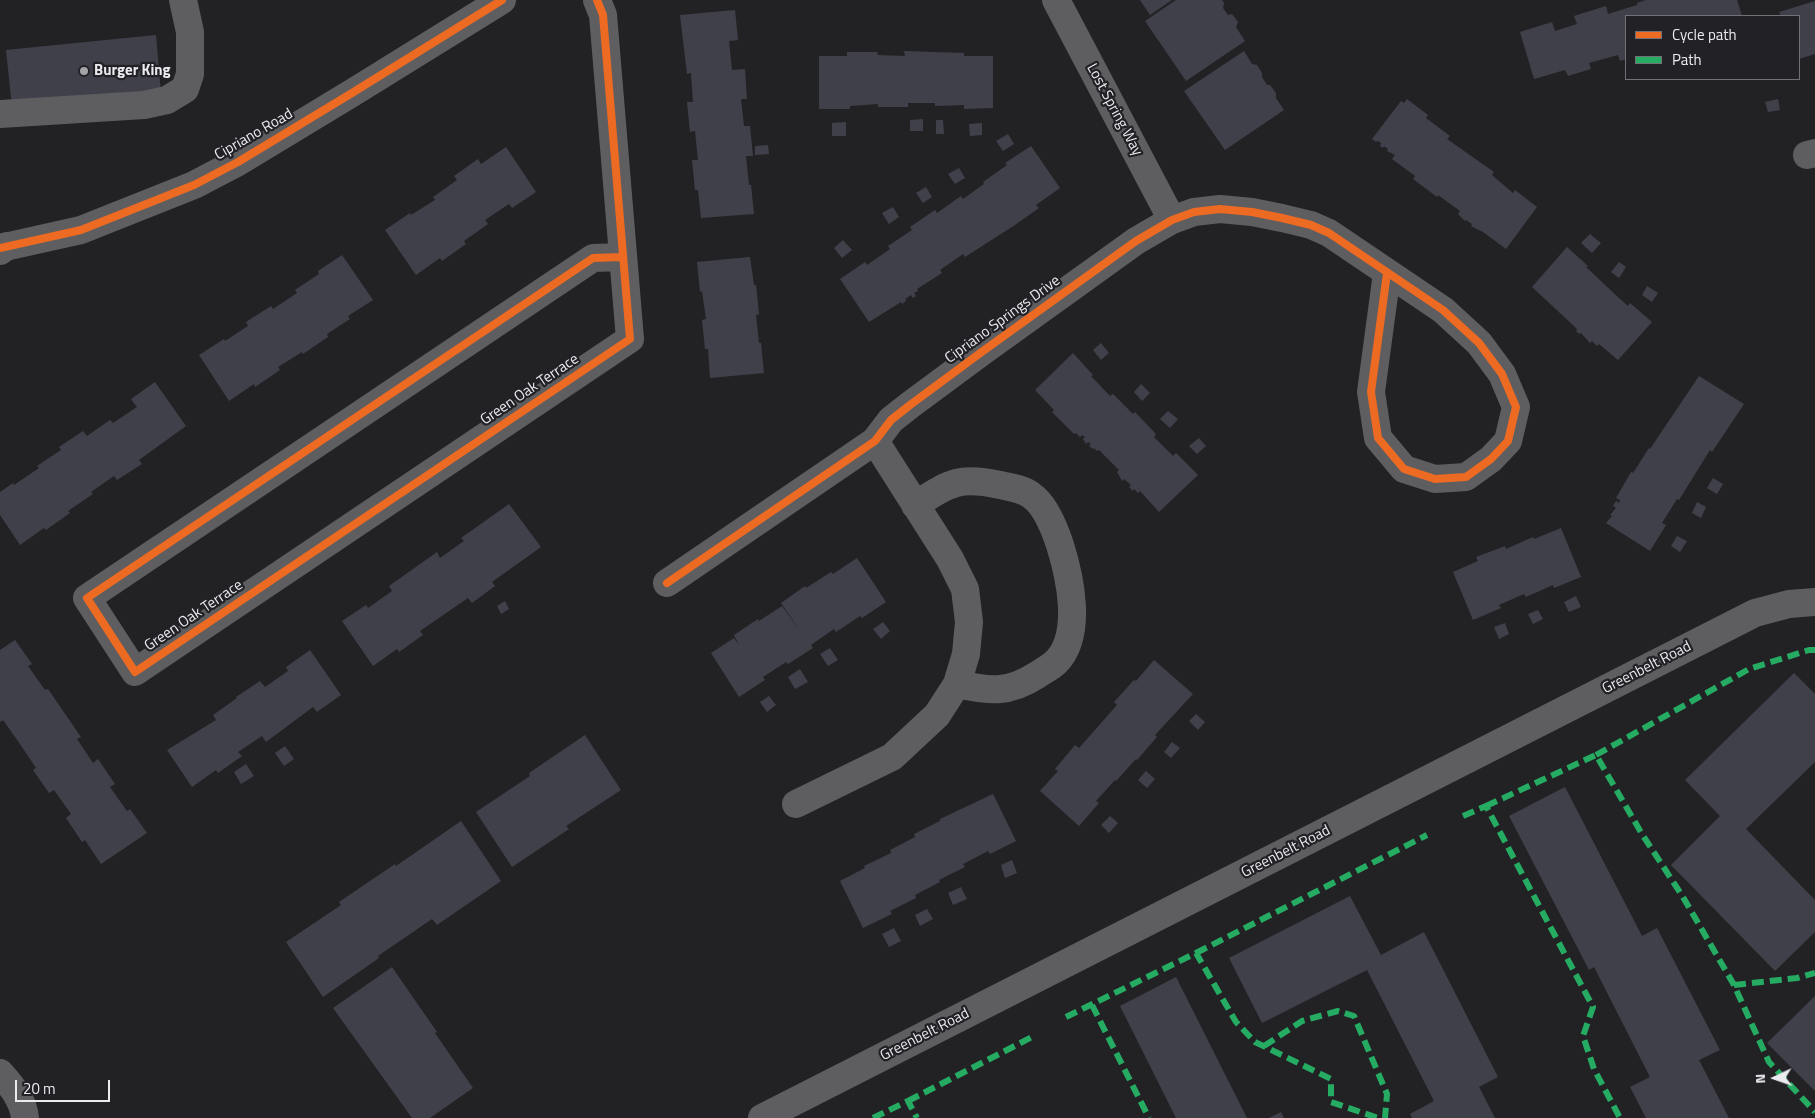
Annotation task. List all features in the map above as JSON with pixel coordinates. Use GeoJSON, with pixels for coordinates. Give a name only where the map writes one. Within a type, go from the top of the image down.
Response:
{"type":"FeatureCollection","features":[{"type":"Feature","properties":{"kind":"street"},"geometry":{"type":"LineString","coordinates":[[0,114],[144,105],[167,100],[185,89],[190,74],[190,32],[183,0]]}},
{"type":"Feature","properties":{"kind":"street","name":"Cipriano Road"},"geometry":{"type":"LineString","coordinates":[[2,247],[81,230],[194,184],[238,162],[502,0]]}},
{"type":"Feature","properties":{"kind":"street","name":"Green Oak Terrace"},"geometry":{"type":"LineString","coordinates":[[597,0],[603,15],[630,339],[135,672],[87,598],[593,258],[623,257]]}},
{"type":"Feature","properties":{"kind":"street","name":"Lost Spring Way"},"geometry":{"type":"LineString","coordinates":[[1056,0],[1172,220]]}},
{"type":"Feature","properties":{"kind":"street","name":"Cipriano Springs Drive"},"geometry":{"type":"LineString","coordinates":[[667,583],[874,441],[891,420],[982,351],[1136,241],[1172,220],[1194,212],[1220,209],[1252,212],[1311,225],[1360,253],[1443,310],[1479,343],[1502,374],[1516,407],[1508,441],[1491,459],[1466,477],[1435,479],[1404,469],[1378,438],[1371,392],[1387,273]]}},
{"type":"Feature","properties":{"kind":"street"},"geometry":{"type":"LineString","coordinates":[[796,804],[892,757],[936,715],[957,684],[966,654],[969,622],[965,589],[950,560],[874,441]]}},
{"type":"Feature","properties":{"kind":"street"},"geometry":{"type":"LineString","coordinates":[[916,505],[944,487],[965,480],[1011,487],[1032,496],[1046,512],[1063,556],[1072,599],[1072,622],[1066,644],[1056,662],[1030,680],[1007,689],[984,690],[957,684]]}},
{"type":"Feature","properties":{"kind":"street","name":"Greenbelt Road"},"geometry":{"type":"LineString","coordinates":[[762,1118],[1755,613],[1789,604],[1815,602]]}},
{"type":"Feature","properties":{"kind":"street"},"geometry":{"type":"LineString","coordinates":[[0,1073],[11,1084],[24,1107],[25,1118]]}},
{"type":"Feature","properties":{"kind":"building"},"geometry":{"type":"Polygon","coordinates":[[[1140,0],[1172,0],[1150,15],[1140,0]]]}},
{"type":"Feature","properties":{"kind":"building"},"geometry":{"type":"Polygon","coordinates":[[[1176,0],[1222,0],[1224,3],[1223,8],[1228,15],[1232,14],[1238,22],[1236,27],[1245,41],[1186,81],[1145,21],[1176,0]]]}},
{"type":"Feature","properties":{"kind":"building"},"geometry":{"type":"Polygon","coordinates":[[[1646,0],[1737,0],[1742,15],[1625,15],[1625,59],[1620,61],[1618,55],[1589,63],[1591,69],[1568,76],[1565,70],[1534,79],[1520,32],[1552,22],[1555,31],[1577,24],[1574,16],[1606,6],[1608,14],[1637,5],[1637,3],[1646,0]]]}},
{"type":"Feature","properties":{"kind":"building"},"geometry":{"type":"Polygon","coordinates":[[[1815,1],[1815,54],[1800,59],[1800,15],[1780,15],[1779,12],[1815,1]]]}},
{"type":"Feature","properties":{"kind":"building"},"geometry":{"type":"Polygon","coordinates":[[[735,10],[738,40],[729,41],[732,70],[745,69],[747,99],[741,99],[744,126],[750,126],[753,156],[746,156],[754,214],[701,218],[698,190],[695,190],[692,160],[698,160],[695,131],[690,132],[687,102],[693,102],[691,73],[687,74],[680,15],[735,10]]]}},
{"type":"Feature","properties":{"kind":"building","name":"Burger King"},"geometry":{"type":"Polygon","coordinates":[[[156,35],[161,93],[12,107],[6,50],[156,35]]]}},
{"type":"Feature","properties":{"kind":"building"},"geometry":{"type":"Polygon","coordinates":[[[904,51],[964,53],[964,56],[993,56],[993,108],[964,109],[964,105],[935,106],[935,103],[908,103],[908,107],[878,107],[878,104],[850,106],[850,109],[819,109],[819,56],[847,56],[847,52],[877,52],[878,55],[905,56],[904,51]]]}},
{"type":"Feature","properties":{"kind":"building"},"geometry":{"type":"Polygon","coordinates":[[[1244,51],[1252,64],[1257,65],[1267,85],[1270,85],[1276,93],[1276,98],[1284,110],[1225,150],[1184,91],[1244,51]]]}},
{"type":"Feature","properties":{"kind":"building"},"geometry":{"type":"Polygon","coordinates":[[[1407,99],[1428,115],[1426,118],[1450,136],[1447,139],[1494,172],[1492,175],[1513,193],[1515,190],[1537,207],[1506,249],[1483,232],[1471,226],[1472,224],[1465,221],[1458,214],[1460,211],[1413,179],[1415,176],[1392,159],[1395,155],[1387,151],[1388,149],[1384,146],[1383,148],[1380,146],[1381,143],[1372,139],[1401,101],[1404,103],[1407,99]]]}},
{"type":"Feature","properties":{"kind":"building"},"geometry":{"type":"Polygon","coordinates":[[[1778,99],[1780,110],[1768,112],[1765,102],[1778,99]]]}},
{"type":"Feature","properties":{"kind":"building"},"geometry":{"type":"Polygon","coordinates":[[[923,119],[923,131],[910,131],[910,120],[923,119]]]}},
{"type":"Feature","properties":{"kind":"building"},"geometry":{"type":"Polygon","coordinates":[[[936,120],[943,120],[944,134],[936,134],[936,120]]]}},
{"type":"Feature","properties":{"kind":"building"},"geometry":{"type":"Polygon","coordinates":[[[846,122],[846,136],[832,136],[832,123],[846,122]]]}},
{"type":"Feature","properties":{"kind":"building"},"geometry":{"type":"Polygon","coordinates":[[[982,123],[982,135],[970,136],[969,124],[982,123]]]}},
{"type":"Feature","properties":{"kind":"building"},"geometry":{"type":"Polygon","coordinates":[[[1008,134],[1014,144],[1003,151],[996,141],[1008,134]]]}},
{"type":"Feature","properties":{"kind":"building"},"geometry":{"type":"Polygon","coordinates":[[[768,145],[769,154],[755,155],[755,146],[768,145]]]}},
{"type":"Feature","properties":{"kind":"building"},"geometry":{"type":"Polygon","coordinates":[[[1031,146],[1060,188],[1036,205],[1039,208],[1015,225],[965,257],[963,254],[940,270],[942,273],[917,289],[918,291],[914,293],[916,296],[913,298],[911,295],[902,304],[901,302],[869,322],[840,279],[865,262],[867,265],[890,249],[888,246],[912,230],[910,227],[935,210],[937,213],[961,196],[963,199],[1007,165],[1005,163],[1031,146]]]}},
{"type":"Feature","properties":{"kind":"building"},"geometry":{"type":"Polygon","coordinates":[[[506,147],[536,192],[512,208],[509,204],[485,220],[488,224],[464,241],[466,244],[442,261],[440,258],[416,275],[385,230],[410,213],[411,215],[435,200],[433,197],[457,180],[454,176],[478,159],[481,164],[506,147]]]}},
{"type":"Feature","properties":{"kind":"building"},"geometry":{"type":"Polygon","coordinates":[[[959,168],[965,178],[955,184],[948,174],[959,168]]]}},
{"type":"Feature","properties":{"kind":"building"},"geometry":{"type":"Polygon","coordinates":[[[926,187],[932,197],[923,203],[916,193],[926,187]]]}},
{"type":"Feature","properties":{"kind":"building"},"geometry":{"type":"Polygon","coordinates":[[[893,207],[899,217],[889,224],[882,213],[893,207]]]}},
{"type":"Feature","properties":{"kind":"building"},"geometry":{"type":"Polygon","coordinates":[[[1590,234],[1601,243],[1592,253],[1581,243],[1590,234]]]}},
{"type":"Feature","properties":{"kind":"building"},"geometry":{"type":"Polygon","coordinates":[[[843,240],[852,250],[842,258],[834,248],[843,240]]]}},
{"type":"Feature","properties":{"kind":"building"},"geometry":{"type":"Polygon","coordinates":[[[1567,247],[1620,299],[1628,306],[1630,303],[1652,322],[1618,360],[1599,344],[1597,346],[1592,341],[1590,343],[1581,333],[1579,334],[1574,326],[1532,287],[1567,247]]]}},
{"type":"Feature","properties":{"kind":"building"},"geometry":{"type":"Polygon","coordinates":[[[342,255],[373,300],[348,316],[350,319],[327,334],[328,337],[303,354],[302,352],[278,367],[280,370],[255,387],[254,384],[229,401],[199,355],[248,326],[246,322],[271,306],[273,309],[297,293],[295,290],[319,274],[318,271],[342,255]]]}},
{"type":"Feature","properties":{"kind":"building"},"geometry":{"type":"Polygon","coordinates":[[[750,257],[754,285],[756,285],[759,314],[756,315],[764,373],[710,378],[708,349],[705,349],[702,320],[706,319],[702,291],[700,292],[697,262],[750,257]]]}},
{"type":"Feature","properties":{"kind":"building"},"geometry":{"type":"Polygon","coordinates":[[[1619,262],[1626,267],[1619,278],[1611,272],[1619,262]]]}},
{"type":"Feature","properties":{"kind":"building"},"geometry":{"type":"Polygon","coordinates":[[[1647,286],[1658,293],[1652,302],[1642,295],[1647,286]]]}},
{"type":"Feature","properties":{"kind":"building"},"geometry":{"type":"Polygon","coordinates":[[[1101,343],[1109,353],[1101,360],[1093,350],[1101,343]]]}},
{"type":"Feature","properties":{"kind":"building"},"geometry":{"type":"Polygon","coordinates":[[[1073,353],[1110,396],[1113,394],[1133,414],[1135,412],[1156,434],[1154,437],[1173,456],[1176,453],[1198,475],[1159,512],[1140,491],[1138,493],[1134,489],[1133,491],[1129,487],[1131,485],[1124,479],[1122,481],[1117,472],[1119,470],[1099,450],[1093,449],[1089,446],[1091,444],[1088,442],[1086,444],[1083,439],[1085,437],[1074,434],[1052,412],[1054,410],[1035,390],[1073,353]]]}},
{"type":"Feature","properties":{"kind":"building"},"geometry":{"type":"Polygon","coordinates":[[[1699,376],[1744,404],[1712,452],[1710,450],[1679,500],[1677,499],[1662,523],[1666,525],[1650,551],[1606,523],[1616,508],[1613,506],[1616,501],[1619,503],[1620,500],[1616,498],[1631,472],[1633,473],[1650,449],[1699,376]]]}},
{"type":"Feature","properties":{"kind":"building"},"geometry":{"type":"Polygon","coordinates":[[[155,382],[186,426],[139,460],[142,464],[117,480],[114,476],[91,492],[93,494],[68,511],[70,513],[20,545],[0,515],[0,492],[39,468],[37,466],[61,450],[59,447],[83,431],[87,436],[110,420],[113,423],[137,407],[131,399],[155,382]]]}},
{"type":"Feature","properties":{"kind":"building"},"geometry":{"type":"Polygon","coordinates":[[[1141,384],[1150,393],[1142,401],[1134,392],[1141,384]]]}},
{"type":"Feature","properties":{"kind":"building"},"geometry":{"type":"Polygon","coordinates":[[[1168,411],[1178,419],[1170,428],[1160,419],[1168,411]]]}},
{"type":"Feature","properties":{"kind":"building"},"geometry":{"type":"Polygon","coordinates":[[[1199,438],[1206,446],[1197,454],[1189,446],[1199,438]]]}},
{"type":"Feature","properties":{"kind":"building"},"geometry":{"type":"Polygon","coordinates":[[[1713,478],[1723,484],[1717,494],[1707,488],[1713,478]]]}},
{"type":"Feature","properties":{"kind":"building"},"geometry":{"type":"Polygon","coordinates":[[[1697,502],[1706,507],[1701,518],[1692,513],[1697,502]]]}},
{"type":"Feature","properties":{"kind":"building"},"geometry":{"type":"Polygon","coordinates":[[[509,504],[541,547],[492,582],[495,586],[472,603],[468,598],[420,631],[423,635],[399,652],[397,649],[373,666],[342,621],[366,605],[368,608],[392,591],[389,586],[437,552],[440,558],[464,541],[461,538],[509,504]]]}},
{"type":"Feature","properties":{"kind":"building"},"geometry":{"type":"Polygon","coordinates":[[[1561,528],[1581,577],[1554,588],[1553,585],[1526,597],[1524,594],[1499,605],[1501,608],[1473,620],[1453,572],[1478,561],[1476,557],[1505,546],[1506,549],[1533,537],[1534,539],[1561,528]]]}},
{"type":"Feature","properties":{"kind":"building"},"geometry":{"type":"Polygon","coordinates":[[[1677,536],[1687,541],[1680,552],[1671,546],[1677,536]]]}},
{"type":"Feature","properties":{"kind":"building"},"geometry":{"type":"Polygon","coordinates":[[[857,558],[886,602],[836,632],[834,629],[811,645],[813,648],[763,677],[765,680],[739,697],[711,653],[734,638],[739,645],[734,635],[782,606],[801,632],[781,603],[805,586],[806,588],[831,572],[833,574],[857,558]]]}},
{"type":"Feature","properties":{"kind":"building"},"geometry":{"type":"Polygon","coordinates":[[[1576,596],[1581,607],[1569,612],[1564,602],[1576,596]]]}},
{"type":"Feature","properties":{"kind":"building"},"geometry":{"type":"Polygon","coordinates":[[[505,601],[509,609],[501,614],[497,606],[505,601]]]}},
{"type":"Feature","properties":{"kind":"building"},"geometry":{"type":"Polygon","coordinates":[[[1538,610],[1543,619],[1533,624],[1528,614],[1538,610]]]}},
{"type":"Feature","properties":{"kind":"building"},"geometry":{"type":"Polygon","coordinates":[[[883,622],[890,631],[881,639],[873,629],[883,622]]]}},
{"type":"Feature","properties":{"kind":"building"},"geometry":{"type":"Polygon","coordinates":[[[1505,623],[1509,634],[1499,639],[1494,627],[1505,623]]]}},
{"type":"Feature","properties":{"kind":"building"},"geometry":{"type":"Polygon","coordinates":[[[15,640],[32,664],[28,666],[45,690],[48,689],[81,737],[77,739],[93,763],[98,759],[115,784],[110,787],[127,811],[130,809],[147,833],[101,864],[85,840],[82,842],[66,818],[71,814],[54,790],[49,793],[33,770],[36,768],[20,744],[3,720],[0,722],[0,650],[15,640]]]}},
{"type":"Feature","properties":{"kind":"building"},"geometry":{"type":"Polygon","coordinates":[[[830,648],[838,660],[828,666],[820,654],[830,648]]]}},
{"type":"Feature","properties":{"kind":"building"},"geometry":{"type":"Polygon","coordinates":[[[310,650],[341,695],[317,712],[313,707],[266,742],[262,736],[238,752],[242,756],[218,773],[216,770],[192,787],[167,750],[216,720],[213,715],[260,681],[265,687],[288,671],[286,667],[310,650]]]}},
{"type":"Feature","properties":{"kind":"building"},"geometry":{"type":"Polygon","coordinates":[[[1154,660],[1193,694],[1155,735],[1157,737],[1137,760],[1096,801],[1099,803],[1079,826],[1040,791],[1058,771],[1055,769],[1075,745],[1079,748],[1117,705],[1114,702],[1154,660]]]}},
{"type":"Feature","properties":{"kind":"building"},"geometry":{"type":"Polygon","coordinates":[[[800,669],[808,682],[795,689],[788,677],[800,669]]]}},
{"type":"Feature","properties":{"kind":"building"},"geometry":{"type":"Polygon","coordinates":[[[1794,673],[1815,694],[1815,762],[1746,829],[1815,900],[1815,932],[1775,971],[1671,865],[1720,816],[1685,780],[1794,673]]]}},
{"type":"Feature","properties":{"kind":"building"},"geometry":{"type":"Polygon","coordinates":[[[769,696],[776,705],[767,712],[760,702],[769,696]]]}},
{"type":"Feature","properties":{"kind":"building"},"geometry":{"type":"Polygon","coordinates":[[[1196,714],[1205,722],[1198,730],[1189,721],[1196,714]]]}},
{"type":"Feature","properties":{"kind":"building"},"geometry":{"type":"Polygon","coordinates":[[[585,735],[621,790],[566,826],[569,829],[512,867],[476,812],[530,776],[529,773],[585,735]]]}},
{"type":"Feature","properties":{"kind":"building"},"geometry":{"type":"Polygon","coordinates":[[[1172,742],[1180,748],[1171,758],[1164,752],[1172,742]]]}},
{"type":"Feature","properties":{"kind":"building"},"geometry":{"type":"Polygon","coordinates":[[[285,746],[294,759],[284,766],[275,753],[285,746]]]}},
{"type":"Feature","properties":{"kind":"building"},"geometry":{"type":"Polygon","coordinates":[[[246,764],[254,776],[241,784],[234,772],[246,764]]]}},
{"type":"Feature","properties":{"kind":"building"},"geometry":{"type":"Polygon","coordinates":[[[1146,771],[1155,779],[1147,788],[1138,780],[1146,771]]]}},
{"type":"Feature","properties":{"kind":"building"},"geometry":{"type":"Polygon","coordinates":[[[1565,787],[1642,936],[1657,928],[1720,1050],[1699,1060],[1729,1118],[1646,1118],[1630,1087],[1650,1077],[1594,967],[1589,970],[1509,816],[1565,787]]]}},
{"type":"Feature","properties":{"kind":"building"},"geometry":{"type":"Polygon","coordinates":[[[993,794],[1016,841],[990,854],[988,851],[963,864],[965,867],[915,895],[916,898],[890,911],[892,914],[863,928],[840,881],[865,868],[864,866],[891,853],[890,850],[915,837],[914,834],[940,821],[940,819],[993,794]]]}},
{"type":"Feature","properties":{"kind":"building"},"geometry":{"type":"Polygon","coordinates":[[[1110,816],[1118,823],[1109,833],[1101,825],[1110,816]]]}},
{"type":"Feature","properties":{"kind":"building"},"geometry":{"type":"Polygon","coordinates":[[[461,821],[501,881],[437,925],[432,919],[323,997],[286,942],[341,905],[339,902],[395,864],[396,866],[461,821]]]}},
{"type":"Feature","properties":{"kind":"building"},"geometry":{"type":"Polygon","coordinates":[[[1012,860],[1017,873],[1005,878],[1001,865],[1012,860]]]}},
{"type":"Feature","properties":{"kind":"building"},"geometry":{"type":"Polygon","coordinates":[[[961,887],[967,899],[953,905],[948,893],[961,887]]]}},
{"type":"Feature","properties":{"kind":"building"},"geometry":{"type":"Polygon","coordinates":[[[1350,896],[1381,955],[1424,932],[1498,1077],[1479,1087],[1495,1118],[1412,1118],[1410,1114],[1434,1101],[1367,970],[1262,1023],[1229,958],[1350,896]]]}},
{"type":"Feature","properties":{"kind":"building"},"geometry":{"type":"Polygon","coordinates":[[[927,909],[933,919],[920,926],[915,915],[927,909]]]}},
{"type":"Feature","properties":{"kind":"building"},"geometry":{"type":"Polygon","coordinates":[[[894,928],[901,941],[889,947],[882,934],[894,928]]]}},
{"type":"Feature","properties":{"kind":"building"},"geometry":{"type":"Polygon","coordinates":[[[392,967],[473,1088],[430,1118],[412,1118],[333,1008],[392,967]]]}},
{"type":"Feature","properties":{"kind":"building"},"geometry":{"type":"Polygon","coordinates":[[[1176,977],[1247,1118],[1176,1118],[1120,1006],[1176,977]]]}},
{"type":"Feature","properties":{"kind":"building"},"geometry":{"type":"Polygon","coordinates":[[[1815,996],[1815,1091],[1767,1043],[1815,996]]]}},
{"type":"Feature","properties":{"kind":"building"},"geometry":{"type":"Polygon","coordinates":[[[1281,1112],[1284,1118],[1269,1118],[1281,1112]]]}},
{"type":"Feature","properties":{"kind":"marked path"},"geometry":{"type":"LineString","coordinates":[[1596,755],[1749,669],[1809,650],[1815,650]]}},
{"type":"Feature","properties":{"kind":"marked path"},"geometry":{"type":"LineString","coordinates":[[1486,806],[1596,755],[1642,834],[1683,897],[1734,985],[1769,1062],[1815,1112]]}},
{"type":"Feature","properties":{"kind":"marked path"},"geometry":{"type":"LineString","coordinates":[[1463,816],[1486,806],[1593,1007],[1583,1036],[1594,1069],[1620,1118]]}},
{"type":"Feature","properties":{"kind":"marked path"},"geometry":{"type":"LineString","coordinates":[[1196,953],[1427,835]]}},
{"type":"Feature","properties":{"kind":"marked path"},"geometry":{"type":"LineString","coordinates":[[1066,1017],[1196,953],[1236,1022],[1255,1042],[1331,1079],[1331,1102],[1378,1118]]}},
{"type":"Feature","properties":{"kind":"marked path"},"geometry":{"type":"LineString","coordinates":[[1734,985],[1797,978],[1815,973]]}},
{"type":"Feature","properties":{"kind":"marked path"},"geometry":{"type":"LineString","coordinates":[[1092,1005],[1149,1118]]}},
{"type":"Feature","properties":{"kind":"marked path"},"geometry":{"type":"LineString","coordinates":[[1264,1046],[1302,1021],[1338,1011],[1354,1016],[1387,1094],[1385,1118]]}},
{"type":"Feature","properties":{"kind":"marked path"},"geometry":{"type":"LineString","coordinates":[[908,1101],[1032,1037]]}},
{"type":"Feature","properties":{"kind":"marked path"},"geometry":{"type":"LineString","coordinates":[[873,1118],[908,1101],[917,1118]]}},
{"type":"Feature","properties":{"kind":"cycle path"},"geometry":{"type":"LineString","coordinates":[[0,248],[81,230],[194,185],[238,162],[502,0]]}},
{"type":"Feature","properties":{"kind":"cycle path"},"geometry":{"type":"LineString","coordinates":[[597,0],[603,15],[630,339],[135,672],[87,598],[593,258],[623,257]]}},
{"type":"Feature","properties":{"kind":"cycle path"},"geometry":{"type":"LineString","coordinates":[[667,583],[875,441],[891,420],[910,405],[1136,241],[1172,220],[1194,212],[1220,209],[1252,212],[1311,225],[1329,233],[1443,310],[1479,343],[1502,374],[1516,407],[1508,441],[1491,459],[1466,477],[1435,479],[1404,469],[1378,438],[1371,392],[1387,273]]}},
{"type":"Feature","properties":{"kind":"place","name":"Burger King"},"geometry":{"type":"Point","coordinates":[84,71]}}]}
